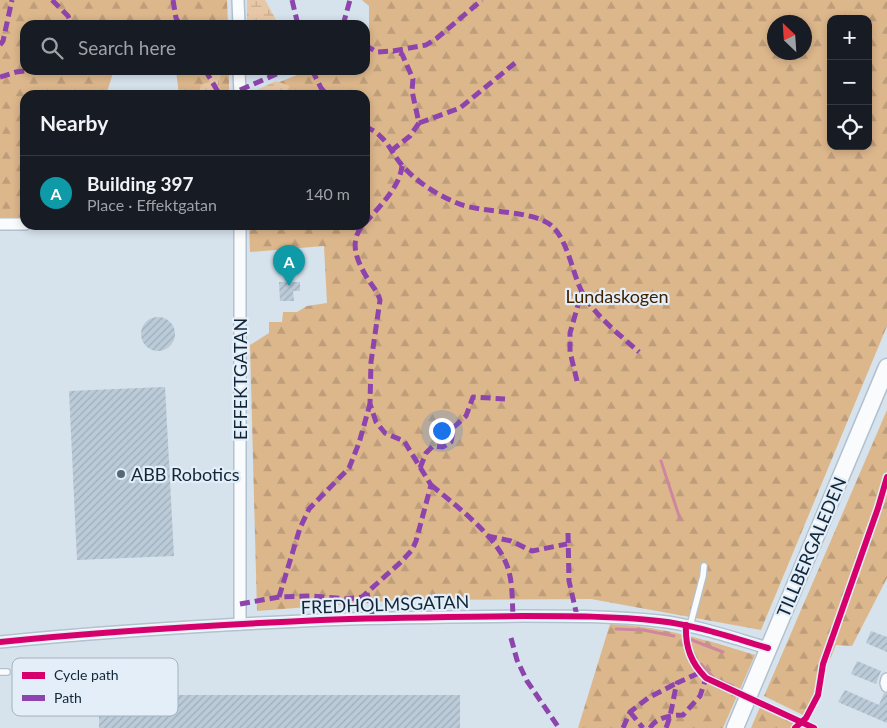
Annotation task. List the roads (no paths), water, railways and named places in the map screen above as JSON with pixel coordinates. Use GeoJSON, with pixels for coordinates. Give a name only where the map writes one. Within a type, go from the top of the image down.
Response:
{"type":"FeatureCollection","features":[{"type":"Feature","properties":{"kind":"main road","name":"TILLBERGALEDEN"},"geometry":{"type":"LineString","coordinates":[[735,728],[887,367]]}},
{"type":"Feature","properties":{"kind":"street"},"geometry":{"type":"LineString","coordinates":[[238,0],[239,20]]}},
{"type":"Feature","properties":{"kind":"street"},"geometry":{"type":"LineString","coordinates":[[239,75],[240,90]]}},
{"type":"Feature","properties":{"kind":"street"},"geometry":{"type":"LineString","coordinates":[[0,224],[20,224]]}},
{"type":"Feature","properties":{"kind":"street","name":"EFFEKTGATAN"},"geometry":{"type":"LineString","coordinates":[[240,230],[240,624]]}},
{"type":"Feature","properties":{"kind":"street","name":"FREDHOLMSGATAN"},"geometry":{"type":"LineString","coordinates":[[0,642],[92,633],[240,624],[414,616],[556,616],[660,621],[690,626],[768,648]]}},
{"type":"Feature","properties":{"kind":"street"},"geometry":{"type":"LineString","coordinates":[[887,679],[887,686]]}},
{"type":"Feature","properties":{"kind":"lane"},"geometry":{"type":"LineString","coordinates":[[690,626],[704,566]]}},
{"type":"Feature","properties":{"kind":"waterway"},"geometry":{"type":"LineString","coordinates":[[661,461],[680,519]]}},
{"type":"Feature","properties":{"kind":"waterway"},"geometry":{"type":"LineString","coordinates":[[616,629],[643,630],[674,636]]}},
{"type":"Feature","properties":{"kind":"waterway"},"geometry":{"type":"LineString","coordinates":[[689,639],[723,652]]}},
{"type":"Feature","properties":{"kind":"waterway"},"geometry":{"type":"LineString","coordinates":[[701,664],[715,679],[733,686]]}},
{"type":"Feature","properties":{"kind":"place","name":"Building 397"},"geometry":{"type":"Point","coordinates":[289,286]}},
{"type":"Feature","properties":{"kind":"place","name":"ABB Robotics"},"geometry":{"type":"Point","coordinates":[121,474]}},
{"type":"Feature","properties":{"kind":"park label","name":"Lundaskogen"},"geometry":{"type":"Point","coordinates":[617,296]}}]}
